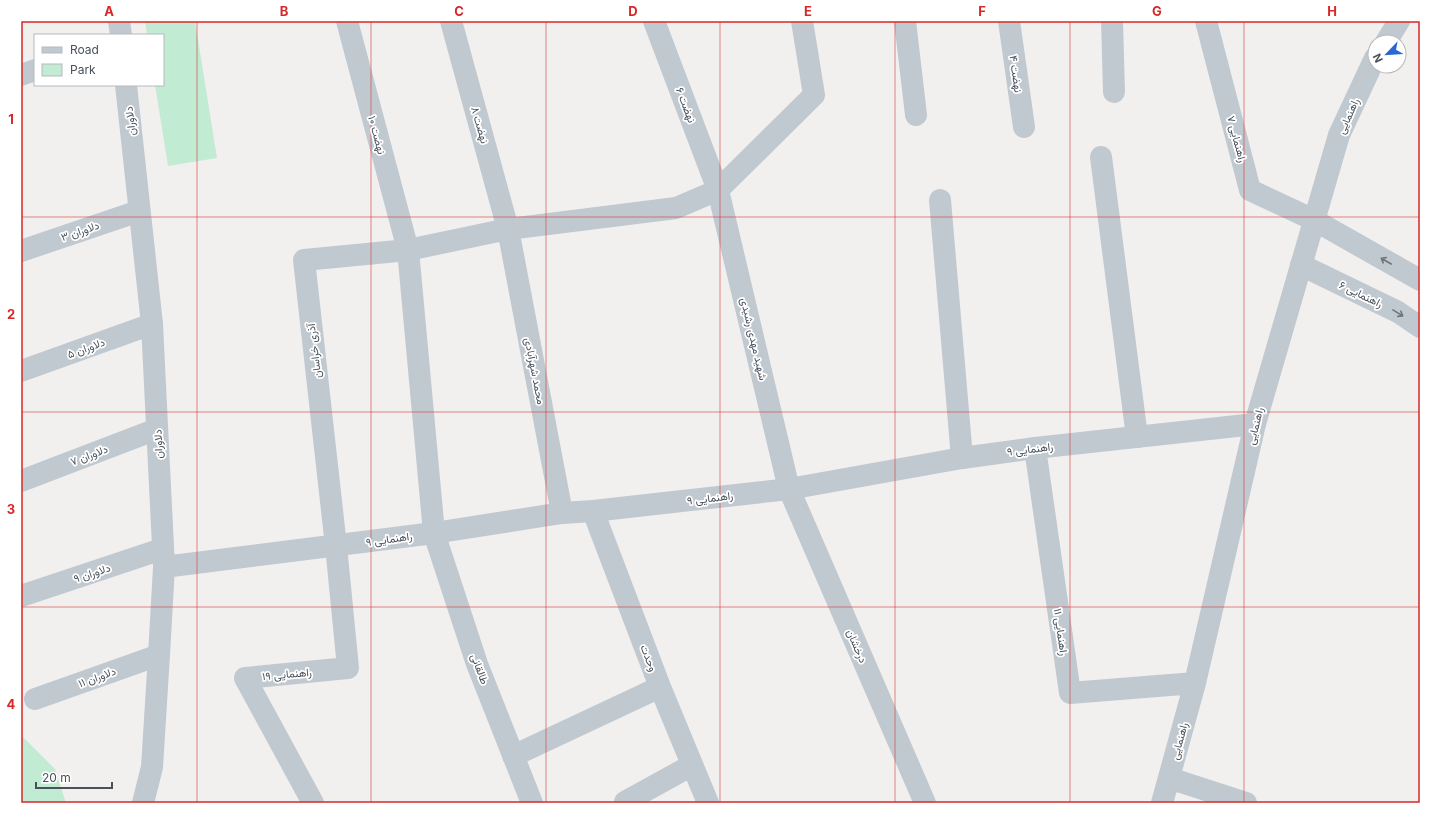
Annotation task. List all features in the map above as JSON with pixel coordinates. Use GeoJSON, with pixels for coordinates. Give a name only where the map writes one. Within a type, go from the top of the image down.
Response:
{"type":"FeatureCollection","features":[{"type":"Feature","properties":{"kind":"street"},"geometry":{"type":"LineString","coordinates":[[119,21],[121,34]]}},
{"type":"Feature","properties":{"kind":"street","name":"نهضت ۱۰"},"geometry":{"type":"LineString","coordinates":[[347,21],[408,250],[434,533]]}},
{"type":"Feature","properties":{"kind":"street","name":"نهضت ۸"},"geometry":{"type":"LineString","coordinates":[[451,21],[508,229]]}},
{"type":"Feature","properties":{"kind":"street","name":"نهضت ۶"},"geometry":{"type":"LineString","coordinates":[[654,21],[718,190]]}},
{"type":"Feature","properties":{"kind":"street"},"geometry":{"type":"LineString","coordinates":[[408,250],[508,229],[676,208],[718,190],[814,95],[802,21]]}},
{"type":"Feature","properties":{"kind":"street"},"geometry":{"type":"LineString","coordinates":[[905,21],[916,115]]}},
{"type":"Feature","properties":{"kind":"street","name":"نهضت ۴"},"geometry":{"type":"LineString","coordinates":[[1009,21],[1024,126]]}},
{"type":"Feature","properties":{"kind":"street"},"geometry":{"type":"LineString","coordinates":[[1112,21],[1114,92]]}},
{"type":"Feature","properties":{"kind":"street","name":"راهنمایی ۷"},"geometry":{"type":"LineString","coordinates":[[1206,21],[1250,190],[1314,220]]}},
{"type":"Feature","properties":{"kind":"street"},"geometry":{"type":"LineString","coordinates":[[1391,34],[1399,21]]}},
{"type":"Feature","properties":{"kind":"street"},"geometry":{"type":"LineString","coordinates":[[21,75],[34,70]]}},
{"type":"Feature","properties":{"kind":"street","name":"راهنمایی"},"geometry":{"type":"LineString","coordinates":[[1162,803],[1195,683],[1255,424],[1339,135],[1368,74]]}},
{"type":"Feature","properties":{"kind":"street","name":"دلاوران"},"geometry":{"type":"LineString","coordinates":[[126,86],[152,324],[163,558],[152,767],[143,803]]}},
{"type":"Feature","properties":{"kind":"street"},"geometry":{"type":"LineString","coordinates":[[1101,157],[1137,437]]}},
{"type":"Feature","properties":{"kind":"street","name":"شهید مهدی رشیدی"},"geometry":{"type":"LineString","coordinates":[[718,190],[789,489]]}},
{"type":"Feature","properties":{"kind":"street"},"geometry":{"type":"LineString","coordinates":[[940,200],[962,458]]}},
{"type":"Feature","properties":{"kind":"street","name":"دلاوران ۳"},"geometry":{"type":"LineString","coordinates":[[21,251],[139,211]]}},
{"type":"Feature","properties":{"kind":"street"},"geometry":{"type":"LineString","coordinates":[[1314,220],[1420,280]]}},
{"type":"Feature","properties":{"kind":"street","name":"محمد شهرآبادی"},"geometry":{"type":"LineString","coordinates":[[508,229],[562,513]]}},
{"type":"Feature","properties":{"kind":"street","name":"آذری خراسان"},"geometry":{"type":"LineString","coordinates":[[336,546],[304,260],[408,250]]}},
{"type":"Feature","properties":{"kind":"street","name":"راهنمایی ۶"},"geometry":{"type":"LineString","coordinates":[[1301,264],[1398,312],[1420,327]]}},
{"type":"Feature","properties":{"kind":"street","name":"دلاوران ۵"},"geometry":{"type":"LineString","coordinates":[[21,371],[152,324]]}},
{"type":"Feature","properties":{"kind":"street","name":"راهنمایی ۹"},"geometry":{"type":"LineString","coordinates":[[163,558],[336,546],[434,533],[562,513],[593,512],[789,489],[962,458],[1034,448],[1255,424]]}},
{"type":"Feature","properties":{"kind":"street","name":"دلاوران ۷"},"geometry":{"type":"LineString","coordinates":[[21,481],[157,429]]}},
{"type":"Feature","properties":{"kind":"street","name":"راهنمایی ۱۱"},"geometry":{"type":"LineString","coordinates":[[1034,448],[1070,692],[1195,683]]}},
{"type":"Feature","properties":{"kind":"street","name":"درخشان"},"geometry":{"type":"LineString","coordinates":[[789,489],[925,803]]}},
{"type":"Feature","properties":{"kind":"street","name":"وحدت"},"geometry":{"type":"LineString","coordinates":[[593,512],[660,687],[708,803]]}},
{"type":"Feature","properties":{"kind":"street","name":"طالقانی"},"geometry":{"type":"LineString","coordinates":[[434,533],[477,664],[532,803]]}},
{"type":"Feature","properties":{"kind":"street","name":"راهنمایی ۱۹"},"geometry":{"type":"LineString","coordinates":[[313,803],[245,678],[348,668],[336,546]]}},
{"type":"Feature","properties":{"kind":"street","name":"دلاوران ۹"},"geometry":{"type":"LineString","coordinates":[[21,596],[163,558]]}},
{"type":"Feature","properties":{"kind":"street","name":"دلاوران ۱۱"},"geometry":{"type":"LineString","coordinates":[[35,699],[159,655]]}},
{"type":"Feature","properties":{"kind":"street"},"geometry":{"type":"LineString","coordinates":[[513,756],[660,687]]}},
{"type":"Feature","properties":{"kind":"street"},"geometry":{"type":"LineString","coordinates":[[625,802],[692,765]]}},
{"type":"Feature","properties":{"kind":"street"},"geometry":{"type":"LineString","coordinates":[[1169,778],[1246,803]]}},
{"type":"Feature","properties":{"kind":"green space"},"geometry":{"type":"Polygon","coordinates":[[[145,21],[195,21],[217,158],[168,166],[155,86],[164,86],[164,34],[147,34],[145,21]]]}},
{"type":"Feature","properties":{"kind":"green space"},"geometry":{"type":"Polygon","coordinates":[[[21,735],[55,769],[66,803],[21,803],[21,735]]]}}]}
